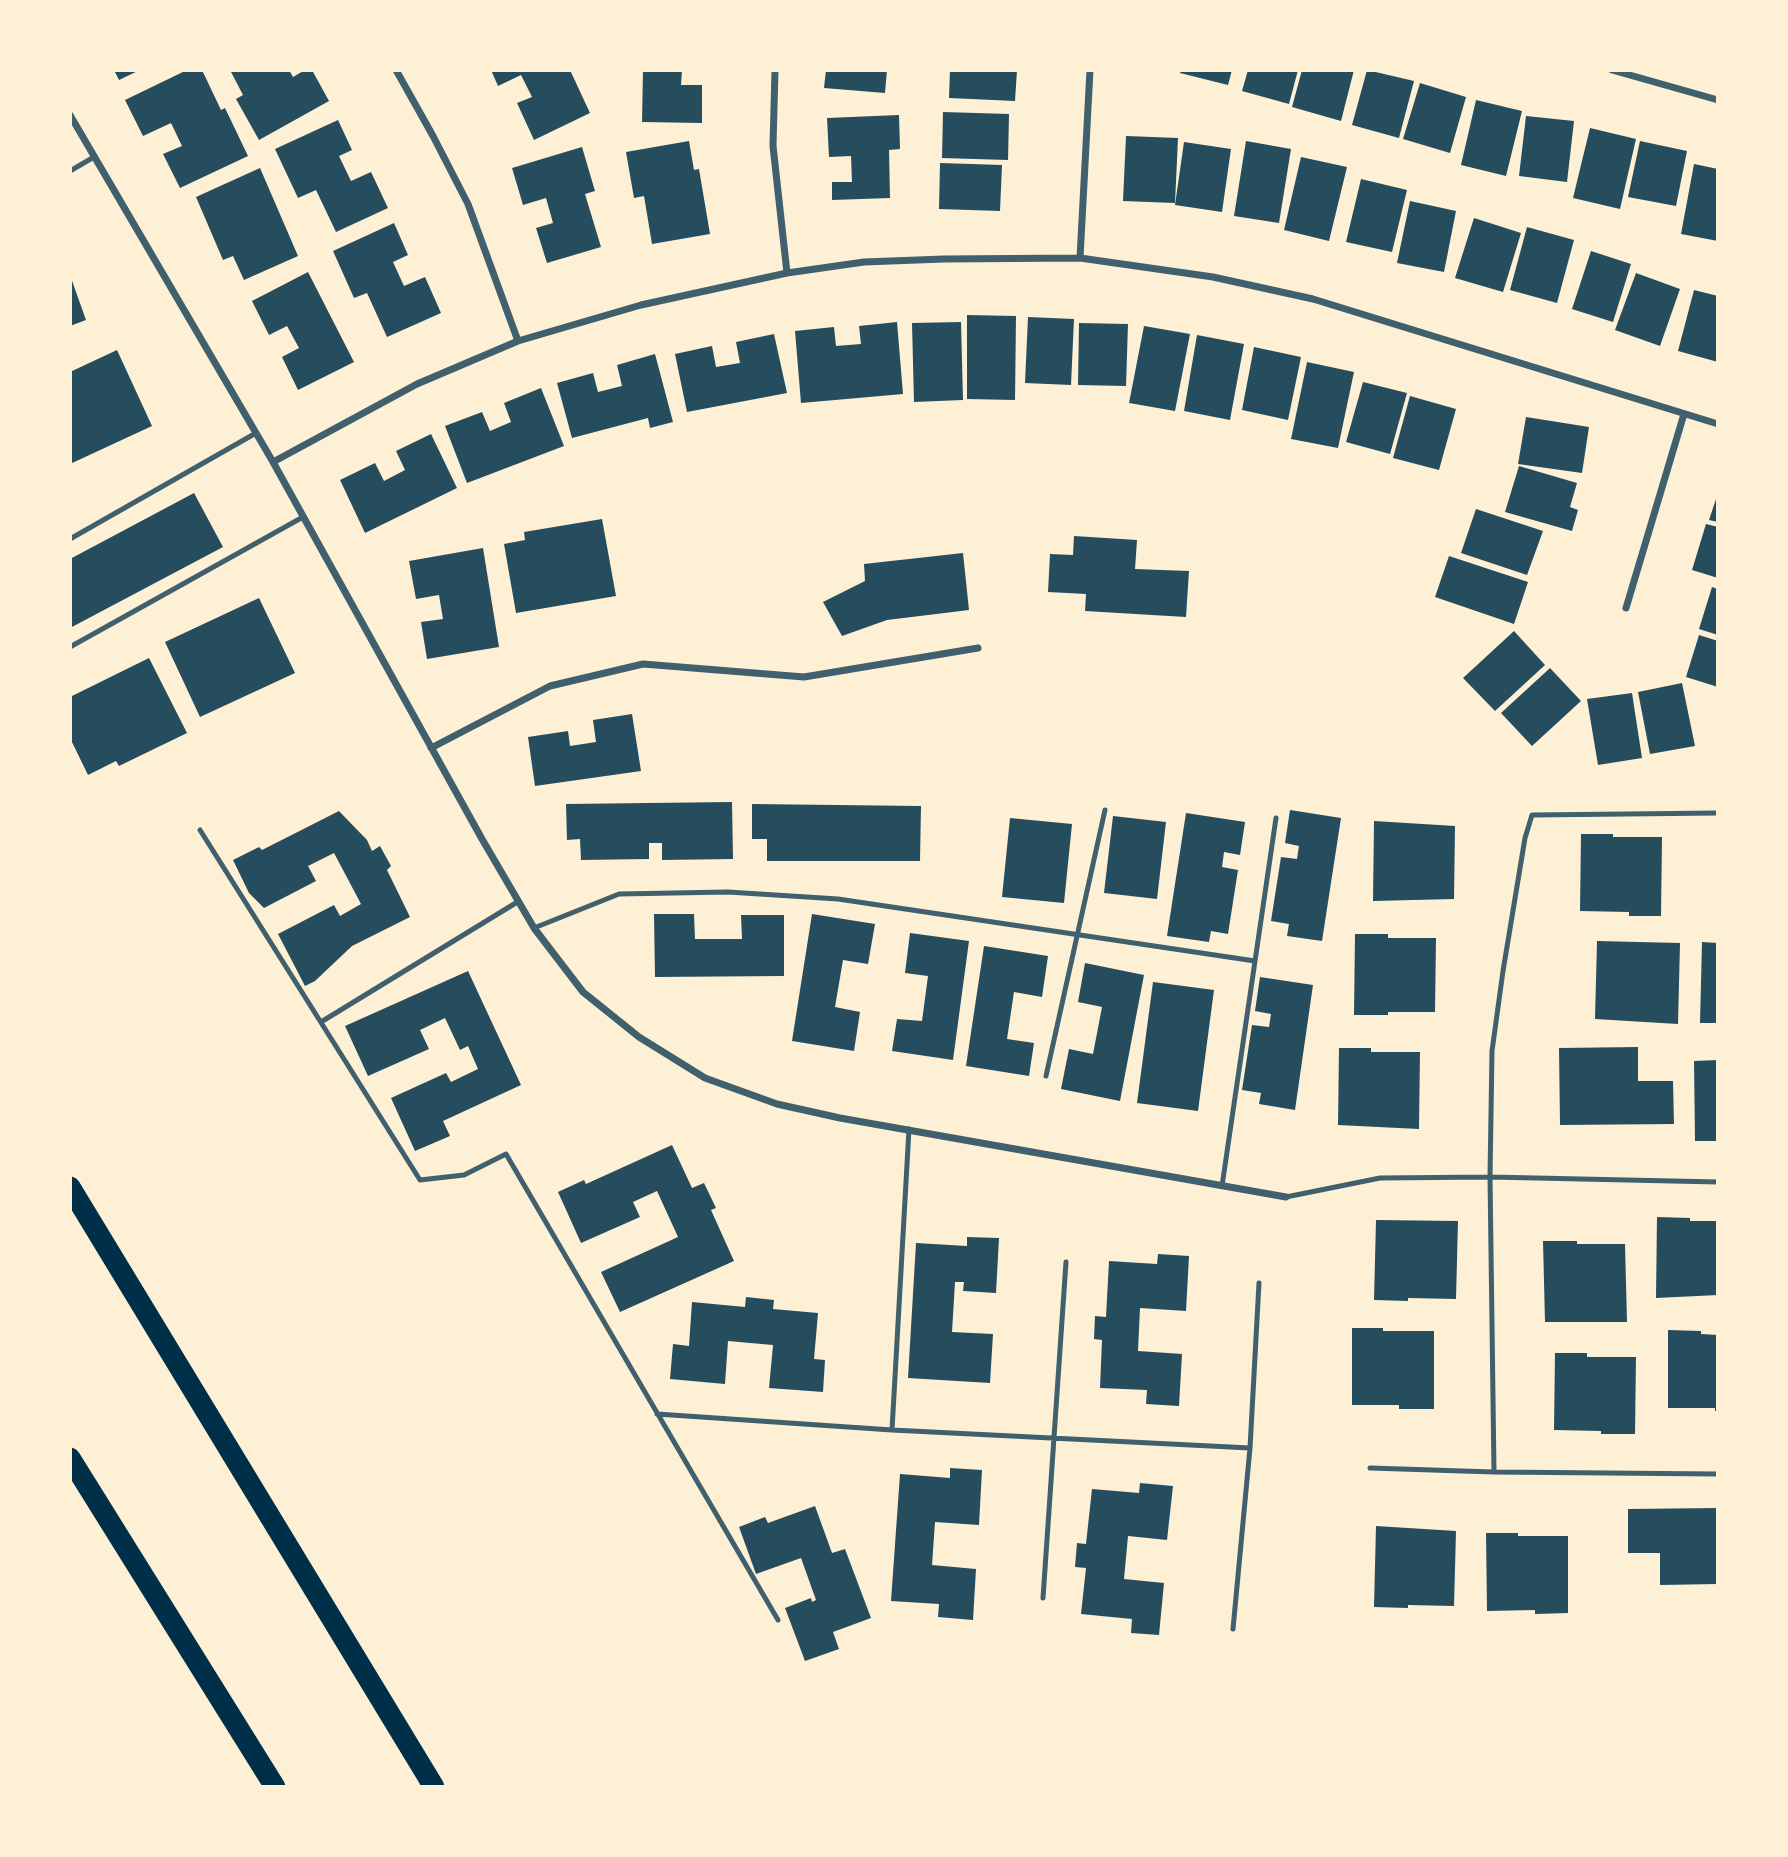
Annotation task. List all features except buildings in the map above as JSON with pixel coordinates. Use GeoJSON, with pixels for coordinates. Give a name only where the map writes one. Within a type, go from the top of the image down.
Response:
{"type":"FeatureCollection","features":[{"type":"Feature","properties":{"kind":"highway"},"geometry":{"type":"LineString","coordinates":[[70,1187],[434,1787]]}},
{"type":"Feature","properties":{"kind":"highway"},"geometry":{"type":"LineString","coordinates":[[70,1458],[275,1787]]}},
{"type":"Feature","properties":{"kind":"street"},"geometry":{"type":"LineString","coordinates":[[396,70],[468,204],[518,341]]}},
{"type":"Feature","properties":{"kind":"street"},"geometry":{"type":"LineString","coordinates":[[775,70],[773,146],[787,273]]}},
{"type":"Feature","properties":{"kind":"street"},"geometry":{"type":"LineString","coordinates":[[1080,258],[1090,70]]}},
{"type":"Feature","properties":{"kind":"street"},"geometry":{"type":"LineString","coordinates":[[1612,70],[1718,100]]}},
{"type":"Feature","properties":{"kind":"street"},"geometry":{"type":"LineString","coordinates":[[70,115],[273,462],[430,748],[534,928],[583,992],[639,1037],[705,1078],[777,1104],[840,1118],[1286,1197]]}},
{"type":"Feature","properties":{"kind":"street"},"geometry":{"type":"LineString","coordinates":[[273,462],[417,384],[518,341],[641,304],[787,273],[864,262],[1080,258],[1213,277],[1313,299],[1718,424]]}},
{"type":"Feature","properties":{"kind":"street"},"geometry":{"type":"LineString","coordinates":[[1626,608],[1684,414]]}},
{"type":"Feature","properties":{"kind":"street"},"geometry":{"type":"LineString","coordinates":[[430,748],[550,686],[643,664],[804,677],[978,648]]}},
{"type":"Feature","properties":{"kind":"lane"},"geometry":{"type":"LineString","coordinates":[[70,171],[94,157]]}},
{"type":"Feature","properties":{"kind":"lane"},"geometry":{"type":"LineString","coordinates":[[70,539],[256,433]]}},
{"type":"Feature","properties":{"kind":"lane"},"geometry":{"type":"LineString","coordinates":[[70,647],[303,517]]}},
{"type":"Feature","properties":{"kind":"lane"},"geometry":{"type":"LineString","coordinates":[[1046,1076],[1105,810]]}},
{"type":"Feature","properties":{"kind":"lane"},"geometry":{"type":"LineString","coordinates":[[1494,1472],[1490,1177],[1492,1051],[1509,931],[1525,838],[1532,815],[1718,813]]}},
{"type":"Feature","properties":{"kind":"lane"},"geometry":{"type":"LineString","coordinates":[[1222,1186],[1276,818]]}},
{"type":"Feature","properties":{"kind":"lane"},"geometry":{"type":"LineString","coordinates":[[200,830],[419,1180],[464,1175],[506,1154],[778,1620]]}},
{"type":"Feature","properties":{"kind":"lane"},"geometry":{"type":"LineString","coordinates":[[534,928],[620,894],[728,892],[838,899],[1255,961]]}},
{"type":"Feature","properties":{"kind":"lane"},"geometry":{"type":"LineString","coordinates":[[321,1023],[519,901]]}},
{"type":"Feature","properties":{"kind":"lane"},"geometry":{"type":"LineString","coordinates":[[892,1430],[909,1129]]}},
{"type":"Feature","properties":{"kind":"lane"},"geometry":{"type":"LineString","coordinates":[[1286,1197],[1380,1178],[1490,1177],[1718,1182]]}},
{"type":"Feature","properties":{"kind":"lane"},"geometry":{"type":"LineString","coordinates":[[1043,1598],[1066,1262]]}},
{"type":"Feature","properties":{"kind":"lane"},"geometry":{"type":"LineString","coordinates":[[1233,1629],[1250,1448],[1259,1283]]}},
{"type":"Feature","properties":{"kind":"lane"},"geometry":{"type":"LineString","coordinates":[[657,1414],[892,1430],[1250,1448]]}},
{"type":"Feature","properties":{"kind":"lane"},"geometry":{"type":"LineString","coordinates":[[1370,1468],[1718,1474]]}}]}
